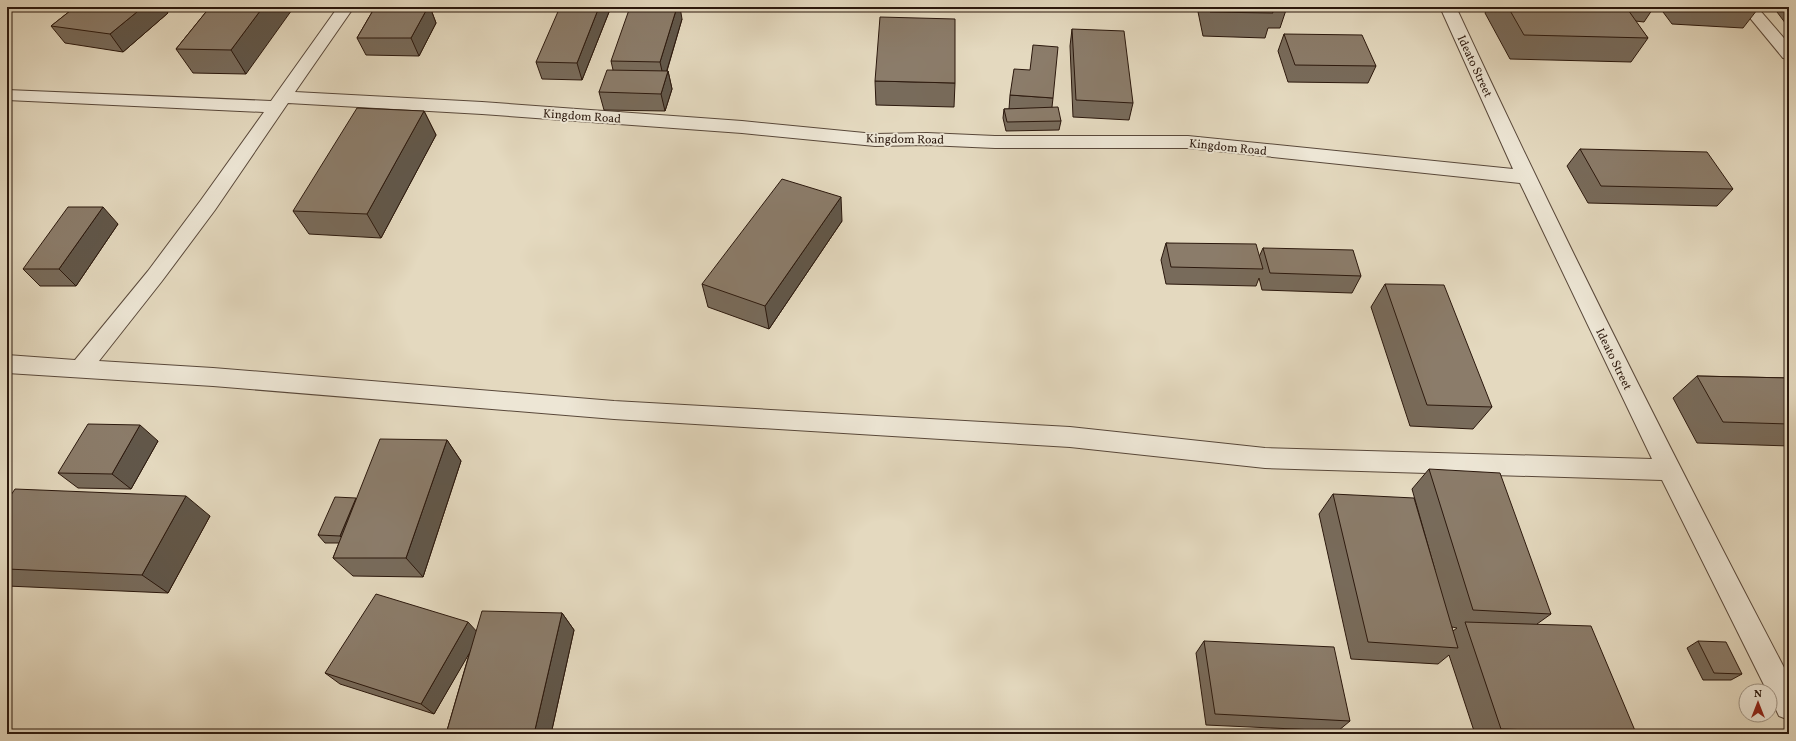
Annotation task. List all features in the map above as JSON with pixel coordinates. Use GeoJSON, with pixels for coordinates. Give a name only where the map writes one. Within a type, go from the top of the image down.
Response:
{"type":"FeatureCollection","features":[{"type":"Feature","properties":{"kind":"street"},"geometry":{"type":"LineString","coordinates":[[80,369],[155,276],[208,205],[346,7]]}},
{"type":"Feature","properties":{"kind":"street","name":"Ideato Street"},"geometry":{"type":"LineString","coordinates":[[1448,7],[1526,177],[1669,470],[1789,706]]}},
{"type":"Feature","properties":{"kind":"street"},"geometry":{"type":"LineString","coordinates":[[1749,7],[1789,54]]}},
{"type":"Feature","properties":{"kind":"street","name":"Kingdom Road"},"geometry":{"type":"LineString","coordinates":[[7,95],[496,109],[875,140],[927,139],[995,142],[1188,142],[1526,177]]}},
{"type":"Feature","properties":{"kind":"street"},"geometry":{"type":"LineString","coordinates":[[7,364],[213,377],[614,410],[1070,437],[1265,458],[1669,470]]}},
{"type":"Feature","properties":{"kind":"building"},"geometry":{"type":"Polygon","coordinates":[[[75,7],[143,7],[110,34],[51,26],[75,7]]]}},
{"type":"Feature","properties":{"kind":"building"},"geometry":{"type":"Polygon","coordinates":[[[210,7],[263,7],[231,50],[176,49],[210,7]]]}},
{"type":"Feature","properties":{"kind":"building"},"geometry":{"type":"Polygon","coordinates":[[[375,7],[428,7],[411,38],[357,38],[375,7]]]}},
{"type":"Feature","properties":{"kind":"building"},"geometry":{"type":"Polygon","coordinates":[[[560,7],[599,7],[577,63],[536,62],[560,7]]]}},
{"type":"Feature","properties":{"kind":"building"},"geometry":{"type":"Polygon","coordinates":[[[630,7],[677,7],[660,62],[611,61],[630,7]]]}},
{"type":"Feature","properties":{"kind":"building"},"geometry":{"type":"Polygon","coordinates":[[[1209,7],[1271,7],[1273,13],[1210,12],[1209,7]]]}},
{"type":"Feature","properties":{"kind":"building"},"geometry":{"type":"Polygon","coordinates":[[[1508,7],[1626,7],[1648,38],[1524,35],[1508,7]]]}},
{"type":"Feature","properties":{"kind":"building"},"geometry":{"type":"Polygon","coordinates":[[[1684,7],[1754,7],[1757,10],[1684,7]]]}},
{"type":"Feature","properties":{"kind":"building"},"geometry":{"type":"Polygon","coordinates":[[[880,17],[955,19],[955,83],[875,81],[880,17]]]}},
{"type":"Feature","properties":{"kind":"building"},"geometry":{"type":"Polygon","coordinates":[[[1072,29],[1124,31],[1133,103],[1076,100],[1072,29]]]}},
{"type":"Feature","properties":{"kind":"building"},"geometry":{"type":"Polygon","coordinates":[[[1284,34],[1362,35],[1376,66],[1295,65],[1284,34]]]}},
{"type":"Feature","properties":{"kind":"building"},"geometry":{"type":"Polygon","coordinates":[[[1033,45],[1058,47],[1053,98],[1010,95],[1014,69],[1030,70],[1033,45]]]}},
{"type":"Feature","properties":{"kind":"building"},"geometry":{"type":"Polygon","coordinates":[[[607,70],[668,71],[661,94],[599,92],[607,70]]]}},
{"type":"Feature","properties":{"kind":"building"},"geometry":{"type":"Polygon","coordinates":[[[1058,107],[1061,121],[1007,122],[1004,109],[1058,107]]]}},
{"type":"Feature","properties":{"kind":"building"},"geometry":{"type":"Polygon","coordinates":[[[357,108],[424,111],[367,214],[293,211],[357,108]]]}},
{"type":"Feature","properties":{"kind":"building"},"geometry":{"type":"Polygon","coordinates":[[[1580,149],[1707,152],[1733,189],[1601,186],[1580,149]]]}},
{"type":"Feature","properties":{"kind":"building"},"geometry":{"type":"Polygon","coordinates":[[[782,179],[841,197],[765,306],[702,284],[782,179]]]}},
{"type":"Feature","properties":{"kind":"building"},"geometry":{"type":"Polygon","coordinates":[[[68,207],[103,207],[59,269],[23,269],[68,207]]]}},
{"type":"Feature","properties":{"kind":"building"},"geometry":{"type":"Polygon","coordinates":[[[1166,243],[1256,244],[1263,269],[1171,267],[1166,243]]]}},
{"type":"Feature","properties":{"kind":"building"},"geometry":{"type":"Polygon","coordinates":[[[1263,248],[1353,250],[1361,276],[1270,273],[1263,248]]]}},
{"type":"Feature","properties":{"kind":"building"},"geometry":{"type":"Polygon","coordinates":[[[1385,284],[1444,285],[1492,407],[1427,405],[1385,284]]]}},
{"type":"Feature","properties":{"kind":"building"},"geometry":{"type":"Polygon","coordinates":[[[1697,376],[1789,378],[1789,424],[1723,422],[1697,376]]]}},
{"type":"Feature","properties":{"kind":"building"},"geometry":{"type":"Polygon","coordinates":[[[88,424],[140,425],[112,474],[58,473],[88,424]]]}},
{"type":"Feature","properties":{"kind":"building"},"geometry":{"type":"Polygon","coordinates":[[[380,439],[447,440],[406,558],[333,558],[380,439]]]}},
{"type":"Feature","properties":{"kind":"building"},"geometry":{"type":"Polygon","coordinates":[[[1429,469],[1500,473],[1551,614],[1473,610],[1429,469]]]}},
{"type":"Feature","properties":{"kind":"building"},"geometry":{"type":"Polygon","coordinates":[[[15,489],[186,496],[142,575],[7,569],[7,501],[15,489]]]}},
{"type":"Feature","properties":{"kind":"building"},"geometry":{"type":"Polygon","coordinates":[[[1333,494],[1414,498],[1458,648],[1368,642],[1333,494]]]}},
{"type":"Feature","properties":{"kind":"building"},"geometry":{"type":"Polygon","coordinates":[[[335,497],[356,498],[340,536],[318,535],[335,497]]]}},
{"type":"Feature","properties":{"kind":"building"},"geometry":{"type":"Polygon","coordinates":[[[376,594],[468,622],[421,704],[325,673],[376,594]]]}},
{"type":"Feature","properties":{"kind":"building"},"geometry":{"type":"Polygon","coordinates":[[[482,611],[562,613],[534,734],[446,734],[482,611]]]}},
{"type":"Feature","properties":{"kind":"building"},"geometry":{"type":"Polygon","coordinates":[[[1465,622],[1591,626],[1636,733],[1501,729],[1465,622]]]}},
{"type":"Feature","properties":{"kind":"building"},"geometry":{"type":"Polygon","coordinates":[[[1204,641],[1334,647],[1350,721],[1215,714],[1204,641]]]}},
{"type":"Feature","properties":{"kind":"building"},"geometry":{"type":"Polygon","coordinates":[[[1698,641],[1726,642],[1742,674],[1714,673],[1698,641]]]}}]}
